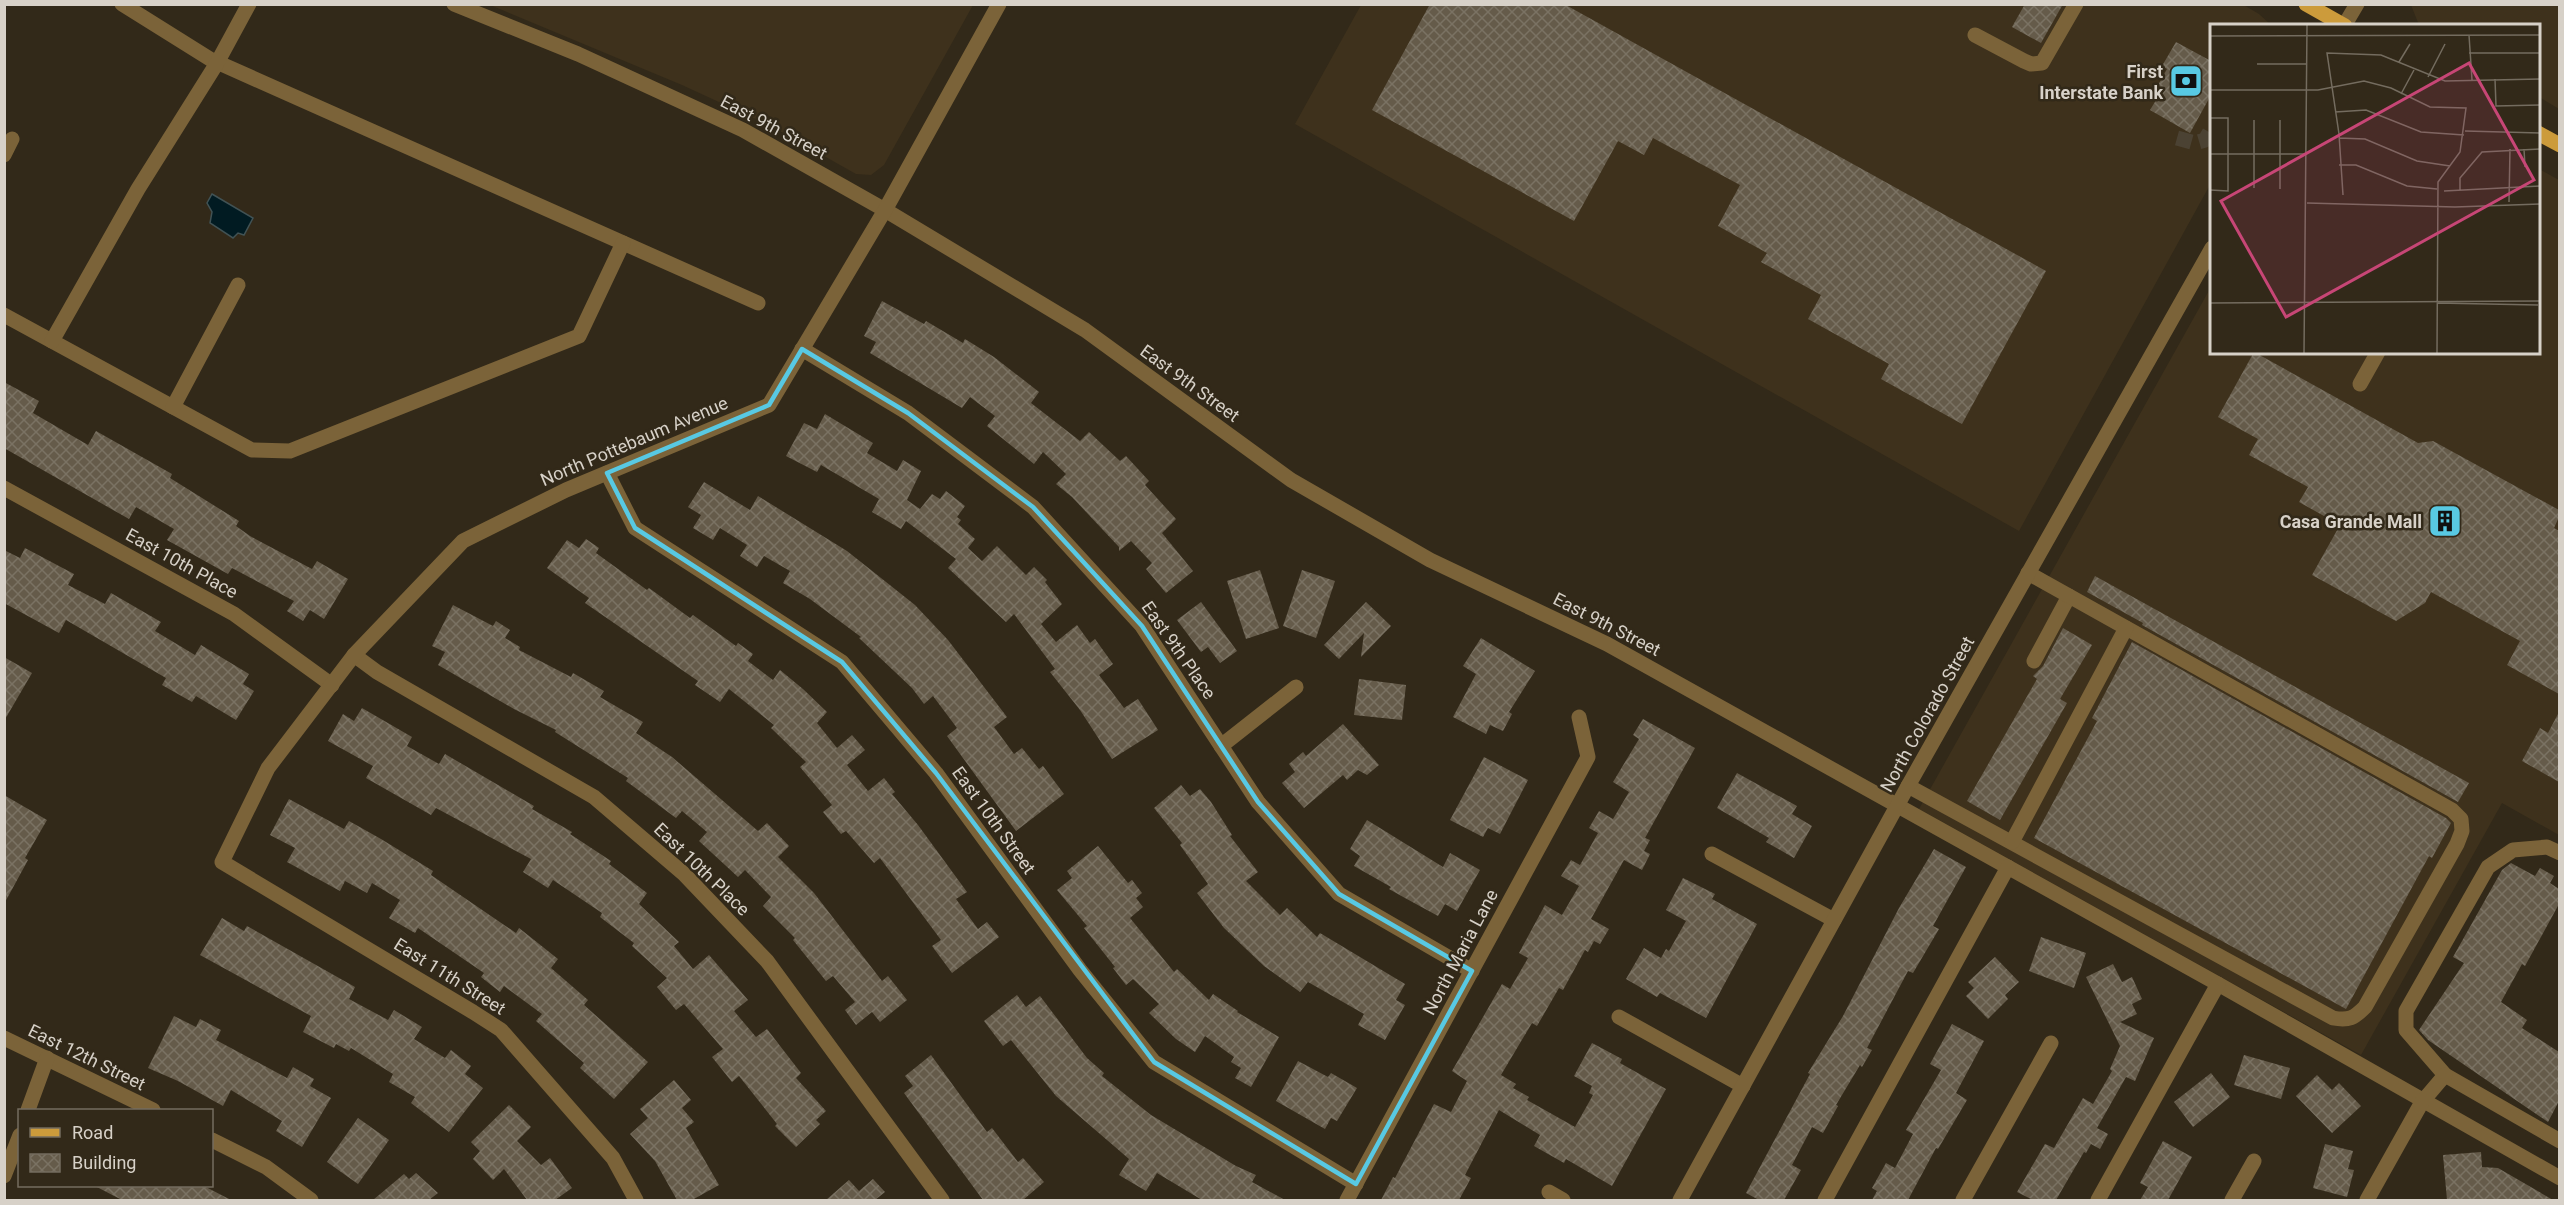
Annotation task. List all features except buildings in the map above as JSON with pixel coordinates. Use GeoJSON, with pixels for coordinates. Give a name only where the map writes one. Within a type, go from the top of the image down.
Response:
{"type":"FeatureCollection","features":[{"type":"Feature","properties":{"kind":"main road"},"geometry":{"type":"LineString","coordinates":[[2306,4],[2342,24]]}},
{"type":"Feature","properties":{"kind":"main road"},"geometry":{"type":"LineString","coordinates":[[2540,134],[2559,145]]}},
{"type":"Feature","properties":{"kind":"street"},"geometry":{"type":"LineString","coordinates":[[122,4],[217,63],[758,303]]}},
{"type":"Feature","properties":{"kind":"street"},"geometry":{"type":"LineString","coordinates":[[52,341],[138,189],[217,63],[249,4]]}},
{"type":"Feature","properties":{"kind":"street","name":"East 9th Street"},"geometry":{"type":"LineString","coordinates":[[454,4],[578,54],[743,130],[885,210],[1085,330],[1291,480],[1430,560],[1607,644],[2218,984],[2559,1178]]}},
{"type":"Feature","properties":{"kind":"street","name":"North Pottebaum Avenue"},"geometry":{"type":"LineString","coordinates":[[222,862],[268,768],[354,655],[463,541],[566,490],[770,405],[885,210],[999,4]]}},
{"type":"Feature","properties":{"kind":"street"},"geometry":{"type":"LineString","coordinates":[[1975,35],[2031,64],[2043,63],[2076,4]]}},
{"type":"Feature","properties":{"kind":"street"},"geometry":{"type":"LineString","coordinates":[[2345,24],[2357,4]]}},
{"type":"Feature","properties":{"kind":"street"},"geometry":{"type":"LineString","coordinates":[[4,155],[12,140]]}},
{"type":"Feature","properties":{"kind":"street"},"geometry":{"type":"LineString","coordinates":[[4,315],[252,450],[290,452],[579,336],[623,243]]}},
{"type":"Feature","properties":{"kind":"street","name":"North Colorado Street"},"geometry":{"type":"LineString","coordinates":[[1685,1199],[1743,1086],[1908,786],[2210,250]]}},
{"type":"Feature","properties":{"kind":"street"},"geometry":{"type":"LineString","coordinates":[[173,407],[238,285]]}},
{"type":"Feature","properties":{"kind":"street","name":"East 9th Place"},"geometry":{"type":"LineString","coordinates":[[802,349],[908,413],[1033,507],[1142,626],[1258,802],[1339,894],[1472,971]]}},
{"type":"Feature","properties":{"kind":"street"},"geometry":{"type":"LineString","coordinates":[[2360,384],[2377,354]]}},
{"type":"Feature","properties":{"kind":"street","name":"East 10th Street"},"geometry":{"type":"LineString","coordinates":[[607,473],[635,528],[842,662],[936,773],[1080,970],[1154,1062],[1356,1184]]}},
{"type":"Feature","properties":{"kind":"street","name":"East 10th Place"},"geometry":{"type":"LineString","coordinates":[[4,488],[234,614],[332,685]]}},
{"type":"Feature","properties":{"kind":"street"},"geometry":{"type":"LineString","coordinates":[[1908,786],[2325,1014],[2347,1021],[2365,1007],[2457,844],[2462,831],[2461,819],[2452,810],[2028,573]]}},
{"type":"Feature","properties":{"kind":"street"},"geometry":{"type":"LineString","coordinates":[[2034,661],[2069,596]]}},
{"type":"Feature","properties":{"kind":"street"},"geometry":{"type":"LineString","coordinates":[[2012,842],[2126,628]]}},
{"type":"Feature","properties":{"kind":"street","name":"East 10th Place"},"geometry":{"type":"LineString","coordinates":[[354,655],[377,672],[594,797],[684,873],[767,961],[942,1200]]}},
{"type":"Feature","properties":{"kind":"street"},"geometry":{"type":"LineString","coordinates":[[1221,746],[1296,687]]}},
{"type":"Feature","properties":{"kind":"street","name":"North Maria Lane"},"geometry":{"type":"LineString","coordinates":[[1347,1200],[1588,757],[1580,717]]}},
{"type":"Feature","properties":{"kind":"street"},"geometry":{"type":"LineString","coordinates":[[2559,853],[2547,847],[2513,850],[2488,867],[2406,1011],[2406,1030],[2445,1075],[2559,1141]]}},
{"type":"Feature","properties":{"kind":"street"},"geometry":{"type":"LineString","coordinates":[[1712,854],[1834,920]]}},
{"type":"Feature","properties":{"kind":"street","name":"East 11th Street"},"geometry":{"type":"LineString","coordinates":[[222,862],[501,1030],[613,1158],[636,1200]]}},
{"type":"Feature","properties":{"kind":"street"},"geometry":{"type":"LineString","coordinates":[[1825,1200],[2008,867]]}},
{"type":"Feature","properties":{"kind":"street"},"geometry":{"type":"LineString","coordinates":[[2098,1200],[2218,984]]}},
{"type":"Feature","properties":{"kind":"street"},"geometry":{"type":"LineString","coordinates":[[1619,1017],[1743,1086]]}},
{"type":"Feature","properties":{"kind":"street","name":"East 12th Street"},"geometry":{"type":"LineString","coordinates":[[4,1038],[151,1109]]}},
{"type":"Feature","properties":{"kind":"street"},"geometry":{"type":"LineString","coordinates":[[1963,1200],[2051,1043]]}},
{"type":"Feature","properties":{"kind":"street"},"geometry":{"type":"LineString","coordinates":[[28,1109],[48,1058]]}},
{"type":"Feature","properties":{"kind":"street"},"geometry":{"type":"LineString","coordinates":[[2367,1200],[2422,1102],[2445,1075]]}},
{"type":"Feature","properties":{"kind":"street"},"geometry":{"type":"LineString","coordinates":[[4,1176],[18,1140]]}},
{"type":"Feature","properties":{"kind":"street"},"geometry":{"type":"LineString","coordinates":[[213,1140],[266,1167],[311,1200]]}},
{"type":"Feature","properties":{"kind":"street"},"geometry":{"type":"LineString","coordinates":[[2232,1200],[2254,1161]]}},
{"type":"Feature","properties":{"kind":"street"},"geometry":{"type":"LineString","coordinates":[[1549,1192],[1563,1200]]}},
{"type":"Feature","properties":{"kind":"highlighted area"},"geometry":{"type":"Polygon","coordinates":[[[802,349],[908,413],[1033,507],[1142,626],[1258,802],[1339,894],[1472,971],[1356,1184],[1154,1062],[936,773],[842,662],[635,528],[607,473],[769,405],[802,349]]]}},
{"type":"Feature","properties":{"kind":"shaded area"},"geometry":{"type":"Polygon","coordinates":[[[973,4],[884,165],[871,175],[856,174],[769,125],[682,85],[490,5],[973,4]]]}},
{"type":"Feature","properties":{"kind":"shaded area"},"geometry":{"type":"Polygon","coordinates":[[[2242,4],[2270,24],[2210,24],[2210,185],[2019,531],[1295,124],[1361,5],[2242,4]]]}},
{"type":"Feature","properties":{"kind":"shaded area"},"geometry":{"type":"Polygon","coordinates":[[[2411,5],[2559,5],[2559,109],[2540,98],[2540,24],[2419,24],[2411,5]]]}},
{"type":"Feature","properties":{"kind":"shaded area"},"geometry":{"type":"Polygon","coordinates":[[[2540,170],[2559,180],[2559,835],[2502,803],[2361,1055],[1919,809],[2210,289],[2210,354],[2540,354],[2540,170]]]}},
{"type":"Feature","properties":{"kind":"water"},"geometry":{"type":"Polygon","coordinates":[[[212,194],[253,218],[244,235],[238,233],[233,238],[210,223],[212,212],[207,203],[212,194]]]}},
{"type":"Feature","properties":{"kind":"tunnel"},"geometry":{"type":"LineString","coordinates":[[2177,138],[2195,143],[2205,140],[2210,131]]}},
{"type":"Feature","properties":{"kind":"place","name":"First Interstate Bank"},"geometry":{"type":"Point","coordinates":[2186,81]}},
{"type":"Feature","properties":{"kind":"place","name":"Casa Grande Mall"},"geometry":{"type":"Point","coordinates":[2445,521]}}]}
